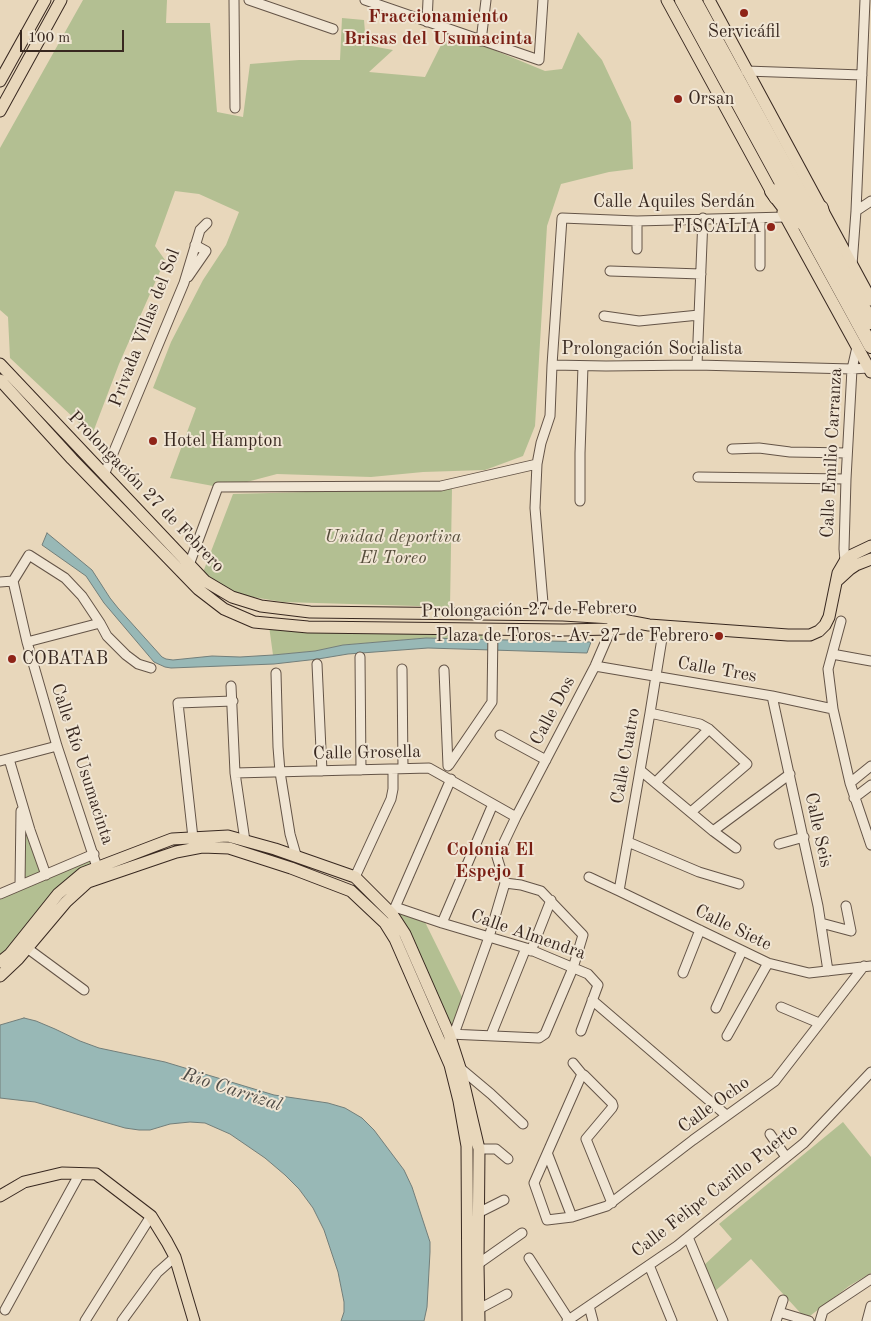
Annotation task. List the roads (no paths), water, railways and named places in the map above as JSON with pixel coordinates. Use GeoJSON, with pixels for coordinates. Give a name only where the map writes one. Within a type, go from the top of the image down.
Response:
{"type":"FeatureCollection","features":[{"type":"Feature","properties":{"kind":"highway"},"geometry":{"type":"LineString","coordinates":[[682,0],[826,253],[871,322]]}},
{"type":"Feature","properties":{"kind":"highway"},"geometry":{"type":"LineString","coordinates":[[694,0],[826,253],[864,346]]}},
{"type":"Feature","properties":{"kind":"highway"},"geometry":{"type":"LineString","coordinates":[[772,191],[826,253]]}},
{"type":"Feature","properties":{"kind":"highway"},"geometry":{"type":"LineString","coordinates":[[821,208],[826,253]]}},
{"type":"Feature","properties":{"kind":"main road"},"geometry":{"type":"LineString","coordinates":[[0,81],[45,0]]}},
{"type":"Feature","properties":{"kind":"main road"},"geometry":{"type":"LineString","coordinates":[[0,111],[62,0]]}},
{"type":"Feature","properties":{"kind":"main road"},"geometry":{"type":"LineString","coordinates":[[667,0],[785,217],[864,346],[870,370]]}},
{"type":"Feature","properties":{"kind":"main road"},"geometry":{"type":"LineString","coordinates":[[709,0],[871,300]]}},
{"type":"Feature","properties":{"kind":"main road","name":"Prolongación 27 de Febrero"},"geometry":{"type":"LineString","coordinates":[[0,364],[205,581],[232,597],[261,606],[310,612],[544,615],[612,623],[810,635],[819,631],[825,625],[829,617],[837,582],[847,565]]}},
{"type":"Feature","properties":{"kind":"main road","name":"Prolongación 27 de Febrero"},"geometry":{"type":"LineString","coordinates":[[0,380],[72,459],[198,589],[224,609],[254,622],[308,627],[494,630],[563,630],[612,623]]}},
{"type":"Feature","properties":{"kind":"main road"},"geometry":{"type":"LineString","coordinates":[[871,546],[852,555],[847,565],[856,565],[871,560]]}},
{"type":"Feature","properties":{"kind":"main road"},"geometry":{"type":"LineString","coordinates":[[0,976],[18,959],[66,902],[99,872],[172,839],[228,836],[296,855],[355,877],[391,914],[405,934],[451,1034],[479,1149],[479,1315]]}},
{"type":"Feature","properties":{"kind":"main road"},"geometry":{"type":"LineString","coordinates":[[0,962],[10,954],[58,894],[83,873],[99,872],[202,847],[229,848],[291,868],[350,891],[391,914]]}},
{"type":"Feature","properties":{"kind":"main road"},"geometry":{"type":"LineString","coordinates":[[391,914],[395,939],[450,1065],[459,1101],[467,1146],[468,1321]]}},
{"type":"Feature","properties":{"kind":"main road"},"geometry":{"type":"LineString","coordinates":[[0,1196],[24,1182],[62,1172],[96,1174],[151,1216],[174,1257],[192,1320]]}},
{"type":"Feature","properties":{"kind":"street"},"geometry":{"type":"LineString","coordinates":[[234,0],[235,108]]}},
{"type":"Feature","properties":{"kind":"street"},"geometry":{"type":"LineString","coordinates":[[249,0],[333,29]]}},
{"type":"Feature","properties":{"kind":"street"},"geometry":{"type":"LineString","coordinates":[[368,0],[539,60],[543,0]]}},
{"type":"Feature","properties":{"kind":"street"},"geometry":{"type":"LineString","coordinates":[[427,22],[428,0]]}},
{"type":"Feature","properties":{"kind":"street"},"geometry":{"type":"LineString","coordinates":[[482,41],[486,0]]}},
{"type":"Feature","properties":{"kind":"street"},"geometry":{"type":"LineString","coordinates":[[852,265],[862,74],[867,36],[865,0]]}},
{"type":"Feature","properties":{"kind":"street"},"geometry":{"type":"LineString","coordinates":[[746,71],[862,74]]}},
{"type":"Feature","properties":{"kind":"street"},"geometry":{"type":"LineString","coordinates":[[856,211],[871,201]]}},
{"type":"Feature","properties":{"kind":"street","name":"Calle Aquiles Serdán"},"geometry":{"type":"LineString","coordinates":[[562,218],[636,221],[785,217]]}},
{"type":"Feature","properties":{"kind":"street","name":"Prolongación Socialista"},"geometry":{"type":"LineString","coordinates":[[562,218],[552,365],[697,365],[870,370]]}},
{"type":"Feature","properties":{"kind":"street"},"geometry":{"type":"LineString","coordinates":[[697,365],[703,218]]}},
{"type":"Feature","properties":{"kind":"street"},"geometry":{"type":"LineString","coordinates":[[760,218],[760,266]]}},
{"type":"Feature","properties":{"kind":"street"},"geometry":{"type":"LineString","coordinates":[[636,221],[637,249]]}},
{"type":"Feature","properties":{"kind":"street","name":"Privada Villas del Sol"},"geometry":{"type":"LineString","coordinates":[[104,475],[184,283],[200,230],[207,223]]}},
{"type":"Feature","properties":{"kind":"street"},"geometry":{"type":"LineString","coordinates":[[610,271],[701,274]]}},
{"type":"Feature","properties":{"kind":"street"},"geometry":{"type":"LineString","coordinates":[[604,316],[639,321],[699,315]]}},
{"type":"Feature","properties":{"kind":"street","name":"Calle Emilio Carranza"},"geometry":{"type":"LineString","coordinates":[[847,565],[844,549],[852,368],[864,346]]}},
{"type":"Feature","properties":{"kind":"street"},"geometry":{"type":"LineString","coordinates":[[544,615],[535,508],[537,464],[550,416],[552,365]]}},
{"type":"Feature","properties":{"kind":"street"},"geometry":{"type":"LineString","coordinates":[[580,501],[583,366]]}},
{"type":"Feature","properties":{"kind":"street"},"geometry":{"type":"LineString","coordinates":[[732,449],[759,448],[790,452],[847,453]]}},
{"type":"Feature","properties":{"kind":"street"},"geometry":{"type":"LineString","coordinates":[[189,565],[218,488],[441,486],[537,464]]}},
{"type":"Feature","properties":{"kind":"street"},"geometry":{"type":"LineString","coordinates":[[698,477],[846,479]]}},
{"type":"Feature","properties":{"kind":"street"},"geometry":{"type":"LineString","coordinates":[[0,582],[13,581],[29,555],[64,578],[82,596],[107,636],[126,655],[138,664],[151,668]]}},
{"type":"Feature","properties":{"kind":"street","name":"Calle Río Usumacinta"},"geometry":{"type":"LineString","coordinates":[[13,581],[57,746],[99,872]]}},
{"type":"Feature","properties":{"kind":"street"},"geometry":{"type":"LineString","coordinates":[[841,621],[828,669],[833,709],[854,798],[868,824],[871,845]]}},
{"type":"Feature","properties":{"kind":"street"},"geometry":{"type":"LineString","coordinates":[[28,642],[100,623]]}},
{"type":"Feature","properties":{"kind":"street","name":"Calle Dos"},"geometry":{"type":"LineString","coordinates":[[505,883],[497,857],[595,666],[612,623]]}},
{"type":"Feature","properties":{"kind":"street","name":"Calle Cuatro"},"geometry":{"type":"LineString","coordinates":[[619,891],[664,626]]}},
{"type":"Feature","properties":{"kind":"street"},"geometry":{"type":"LineString","coordinates":[[449,765],[492,702],[494,630]]}},
{"type":"Feature","properties":{"kind":"street"},"geometry":{"type":"LineString","coordinates":[[832,654],[871,659]]}},
{"type":"Feature","properties":{"kind":"street"},"geometry":{"type":"LineString","coordinates":[[360,657],[361,770]]}},
{"type":"Feature","properties":{"kind":"street"},"geometry":{"type":"LineString","coordinates":[[317,664],[322,771]]}},
{"type":"Feature","properties":{"kind":"street","name":"Calle Tres"},"geometry":{"type":"LineString","coordinates":[[595,666],[656,675],[833,709]]}},
{"type":"Feature","properties":{"kind":"street"},"geometry":{"type":"LineString","coordinates":[[402,669],[403,768]]}},
{"type":"Feature","properties":{"kind":"street"},"geometry":{"type":"LineString","coordinates":[[391,914],[447,777],[449,765],[444,670]]}},
{"type":"Feature","properties":{"kind":"street"},"geometry":{"type":"LineString","coordinates":[[276,673],[280,772],[290,834],[296,855]]}},
{"type":"Feature","properties":{"kind":"street"},"geometry":{"type":"LineString","coordinates":[[231,686],[235,773],[245,841]]}},
{"type":"Feature","properties":{"kind":"street","name":"Calle Seis"},"geometry":{"type":"LineString","coordinates":[[772,696],[804,837],[821,923],[828,971]]}},
{"type":"Feature","properties":{"kind":"street"},"geometry":{"type":"LineString","coordinates":[[193,838],[178,703],[233,701]]}},
{"type":"Feature","properties":{"kind":"street"},"geometry":{"type":"LineString","coordinates":[[650,713],[700,724],[709,729],[747,764],[691,812]]}},
{"type":"Feature","properties":{"kind":"street"},"geometry":{"type":"LineString","coordinates":[[656,782],[709,729]]}},
{"type":"Feature","properties":{"kind":"street"},"geometry":{"type":"LineString","coordinates":[[500,735],[546,760]]}},
{"type":"Feature","properties":{"kind":"street"},"geometry":{"type":"LineString","coordinates":[[46,875],[30,830],[22,800],[4,760],[57,746]]}},
{"type":"Feature","properties":{"kind":"street"},"geometry":{"type":"LineString","coordinates":[[850,783],[871,766]]}},
{"type":"Feature","properties":{"kind":"street","name":"Calle Grosella"},"geometry":{"type":"LineString","coordinates":[[235,773],[429,768],[516,817]]}},
{"type":"Feature","properties":{"kind":"street"},"geometry":{"type":"LineString","coordinates":[[355,877],[391,799],[393,769]]}},
{"type":"Feature","properties":{"kind":"street"},"geometry":{"type":"LineString","coordinates":[[640,770],[736,848]]}},
{"type":"Feature","properties":{"kind":"street"},"geometry":{"type":"LineString","coordinates":[[713,831],[790,774]]}},
{"type":"Feature","properties":{"kind":"street"},"geometry":{"type":"LineString","coordinates":[[854,798],[871,785]]}},
{"type":"Feature","properties":{"kind":"street"},"geometry":{"type":"LineString","coordinates":[[20,885],[22,800]]}},
{"type":"Feature","properties":{"kind":"street"},"geometry":{"type":"LineString","coordinates":[[442,923],[493,804]]}},
{"type":"Feature","properties":{"kind":"street"},"geometry":{"type":"LineString","coordinates":[[779,844],[804,837]]}},
{"type":"Feature","properties":{"kind":"street"},"geometry":{"type":"LineString","coordinates":[[628,842],[699,872],[740,884]]}},
{"type":"Feature","properties":{"kind":"street"},"geometry":{"type":"LineString","coordinates":[[0,894],[94,854]]}},
{"type":"Feature","properties":{"kind":"street","name":"Calle Siete"},"geometry":{"type":"LineString","coordinates":[[589,878],[768,963],[805,973],[868,966]]}},
{"type":"Feature","properties":{"kind":"street"},"geometry":{"type":"LineString","coordinates":[[505,883],[521,885],[541,891],[550,900],[583,935],[573,968],[545,1034],[539,1038],[451,1034],[489,937],[505,883]]}},
{"type":"Feature","properties":{"kind":"street"},"geometry":{"type":"LineString","coordinates":[[491,1035],[550,900]]}},
{"type":"Feature","properties":{"kind":"street"},"geometry":{"type":"LineString","coordinates":[[821,923],[850,931],[846,906]]}},
{"type":"Feature","properties":{"kind":"street","name":"Calle Almendra"},"geometry":{"type":"LineString","coordinates":[[391,914],[442,923],[489,937],[528,949],[588,974],[598,985],[581,1031]]}},
{"type":"Feature","properties":{"kind":"street"},"geometry":{"type":"LineString","coordinates":[[683,973],[700,930]]}},
{"type":"Feature","properties":{"kind":"street"},"geometry":{"type":"LineString","coordinates":[[27,948],[84,990]]}},
{"type":"Feature","properties":{"kind":"street"},"geometry":{"type":"LineString","coordinates":[[716,1008],[742,951]]}},
{"type":"Feature","properties":{"kind":"street"},"geometry":{"type":"LineString","coordinates":[[728,1036],[768,963]]}},
{"type":"Feature","properties":{"kind":"street","name":"Calle Ocho"},"geometry":{"type":"LineString","coordinates":[[548,1155],[534,1182],[546,1220],[572,1217],[607,1206],[726,1115],[775,1081],[819,1023],[868,966]]}},
{"type":"Feature","properties":{"kind":"street"},"geometry":{"type":"LineString","coordinates":[[592,1000],[726,1115]]}},
{"type":"Feature","properties":{"kind":"street"},"geometry":{"type":"LineString","coordinates":[[781,1007],[819,1023]]}},
{"type":"Feature","properties":{"kind":"street"},"geometry":{"type":"LineString","coordinates":[[572,1063],[613,1106],[586,1139],[612,1203]]}},
{"type":"Feature","properties":{"kind":"street"},"geometry":{"type":"LineString","coordinates":[[460,1068],[523,1124]]}},
{"type":"Feature","properties":{"kind":"street","name":"Calle Felipe Carillo Puerto"},"geometry":{"type":"LineString","coordinates":[[568,1320],[688,1237],[804,1143],[871,1072]]}},
{"type":"Feature","properties":{"kind":"street"},"geometry":{"type":"LineString","coordinates":[[572,1217],[548,1155],[582,1074]]}},
{"type":"Feature","properties":{"kind":"street"},"geometry":{"type":"LineString","coordinates":[[770,1134],[786,1157]]}},
{"type":"Feature","properties":{"kind":"street"},"geometry":{"type":"LineString","coordinates":[[479,1149],[496,1149],[508,1159]]}},
{"type":"Feature","properties":{"kind":"street"},"geometry":{"type":"LineString","coordinates":[[5,1310],[80,1174]]}},
{"type":"Feature","properties":{"kind":"street"},"geometry":{"type":"LineString","coordinates":[[478,1213],[504,1200]]}},
{"type":"Feature","properties":{"kind":"street"},"geometry":{"type":"LineString","coordinates":[[85,1321],[151,1216]]}},
{"type":"Feature","properties":{"kind":"street"},"geometry":{"type":"LineString","coordinates":[[478,1264],[522,1233]]}},
{"type":"Feature","properties":{"kind":"street"},"geometry":{"type":"LineString","coordinates":[[688,1237],[723,1321]]}},
{"type":"Feature","properties":{"kind":"street"},"geometry":{"type":"LineString","coordinates":[[122,1321],[157,1273],[174,1257]]}},
{"type":"Feature","properties":{"kind":"street"},"geometry":{"type":"LineString","coordinates":[[529,1258],[568,1320]]}},
{"type":"Feature","properties":{"kind":"street"},"geometry":{"type":"LineString","coordinates":[[649,1265],[672,1321]]}},
{"type":"Feature","properties":{"kind":"street"},"geometry":{"type":"LineString","coordinates":[[820,1321],[823,1311],[871,1279]]}},
{"type":"Feature","properties":{"kind":"street"},"geometry":{"type":"LineString","coordinates":[[479,1315],[507,1294]]}},
{"type":"Feature","properties":{"kind":"street"},"geometry":{"type":"LineString","coordinates":[[783,1300],[777,1317],[809,1321]]}},
{"type":"Feature","properties":{"kind":"street"},"geometry":{"type":"LineString","coordinates":[[589,1306],[593,1321]]}},
{"type":"Feature","properties":{"kind":"street"},"geometry":{"type":"LineString","coordinates":[[867,1321],[871,1306]]}},
{"type":"Feature","properties":{"kind":"water"},"geometry":{"type":"Polygon","coordinates":[[[47,533],[92,570],[118,608],[162,657],[166,659],[273,655],[315,651],[343,645],[426,638],[591,642],[587,653],[428,648],[348,654],[274,664],[165,667],[154,662],[104,603],[86,576],[42,545],[47,533]]]}},
{"type":"Feature","properties":{"kind":"water","name":"Rio Carrizal"},"geometry":{"type":"Polygon","coordinates":[[[24,1018],[36,1021],[99,1048],[165,1062],[274,1095],[328,1103],[345,1108],[362,1118],[374,1130],[404,1170],[412,1187],[430,1242],[427,1307],[424,1321],[341,1321],[344,1312],[344,1302],[338,1272],[324,1230],[313,1208],[299,1189],[285,1175],[265,1158],[230,1134],[205,1123],[190,1122],[170,1124],[150,1130],[125,1128],[35,1102],[0,1098],[0,1025],[24,1018]]]}},
{"type":"Feature","properties":{"kind":"place","name":"Servicáfil"},"geometry":{"type":"Point","coordinates":[744,13]}},
{"type":"Feature","properties":{"kind":"place","name":"Orsan"},"geometry":{"type":"Point","coordinates":[678,99]}},
{"type":"Feature","properties":{"kind":"place","name":"FISCALIA"},"geometry":{"type":"Point","coordinates":[771,227]}},
{"type":"Feature","properties":{"kind":"place","name":"Hotel Hampton"},"geometry":{"type":"Point","coordinates":[153,441]}},
{"type":"Feature","properties":{"kind":"place","name":"Plaza de Toros - Av. 27 de Febrero"},"geometry":{"type":"Point","coordinates":[719,636]}},
{"type":"Feature","properties":{"kind":"place","name":"COBATAB"},"geometry":{"type":"Point","coordinates":[12,659]}},
{"type":"Feature","properties":{"kind":"district","name":"Fraccionamiento Brisas del Usumacinta"},"geometry":{"type":"Point","coordinates":[438,28]}},
{"type":"Feature","properties":{"kind":"district","name":"Colonia El Espejo I"},"geometry":{"type":"Point","coordinates":[490,861]}},
{"type":"Feature","properties":{"kind":"park label","name":"Unidad deportiva El Toreo"},"geometry":{"type":"Point","coordinates":[393,547]}}]}
